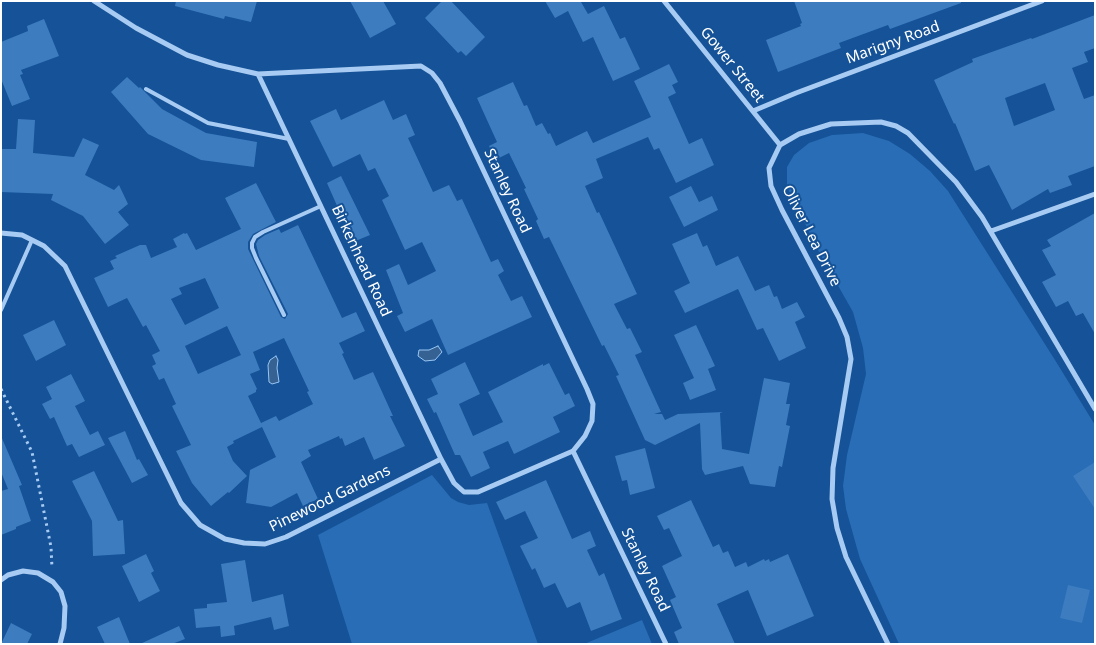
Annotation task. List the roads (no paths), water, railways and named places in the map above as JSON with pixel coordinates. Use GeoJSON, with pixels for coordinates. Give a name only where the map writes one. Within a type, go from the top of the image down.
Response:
{"type":"FeatureCollection","features":[{"type":"Feature","properties":{"kind":"street","name":"Stanley Road"},"geometry":{"type":"LineString","coordinates":[[94,1],[136,28],[187,55],[218,65],[258,74],[421,66],[432,73],[440,83],[460,121],[587,389],[592,404],[592,421],[585,436],[573,451],[666,644]]}},
{"type":"Feature","properties":{"kind":"street","name":"Gower Street"},"geometry":{"type":"LineString","coordinates":[[664,1],[780,145]]}},
{"type":"Feature","properties":{"kind":"street","name":"Marigny Road"},"geometry":{"type":"LineString","coordinates":[[753,111],[796,93],[1042,1]]}},
{"type":"Feature","properties":{"kind":"street","name":"Birkenhead Road"},"geometry":{"type":"LineString","coordinates":[[258,74],[441,459]]}},
{"type":"Feature","properties":{"kind":"street"},"geometry":{"type":"LineString","coordinates":[[780,145],[799,134],[831,124],[881,122],[896,126],[916,140],[956,182],[991,231],[1093,401],[1095,409]]}},
{"type":"Feature","properties":{"kind":"street","name":"Oliver Lea Drive"},"geometry":{"type":"LineString","coordinates":[[780,145],[769,168],[770,186],[848,337],[849,376],[833,468],[832,499],[836,528],[846,557],[888,644]]}},
{"type":"Feature","properties":{"kind":"street"},"geometry":{"type":"LineString","coordinates":[[991,231],[1095,194]]}},
{"type":"Feature","properties":{"kind":"street","name":"Pinewood Gardens"},"geometry":{"type":"LineString","coordinates":[[1,232],[22,235],[44,246],[65,266],[181,503],[200,525],[225,539],[244,543],[265,544],[286,537],[441,459]]}},
{"type":"Feature","properties":{"kind":"street"},"geometry":{"type":"LineString","coordinates":[[441,459],[454,483],[464,492],[478,492],[573,451]]}},
{"type":"Feature","properties":{"kind":"street"},"geometry":{"type":"LineString","coordinates":[[1,580],[8,575],[23,571],[38,573],[53,582],[61,592],[66,606],[60,644]]}},
{"type":"Feature","properties":{"kind":"lane"},"geometry":{"type":"LineString","coordinates":[[146,89],[208,123],[289,139]]}},
{"type":"Feature","properties":{"kind":"lane"},"geometry":{"type":"LineString","coordinates":[[284,315],[256,258],[252,242],[255,237],[263,232],[321,206]]}},
{"type":"Feature","properties":{"kind":"lane"},"geometry":{"type":"LineString","coordinates":[[1,310],[32,240]]}}]}
